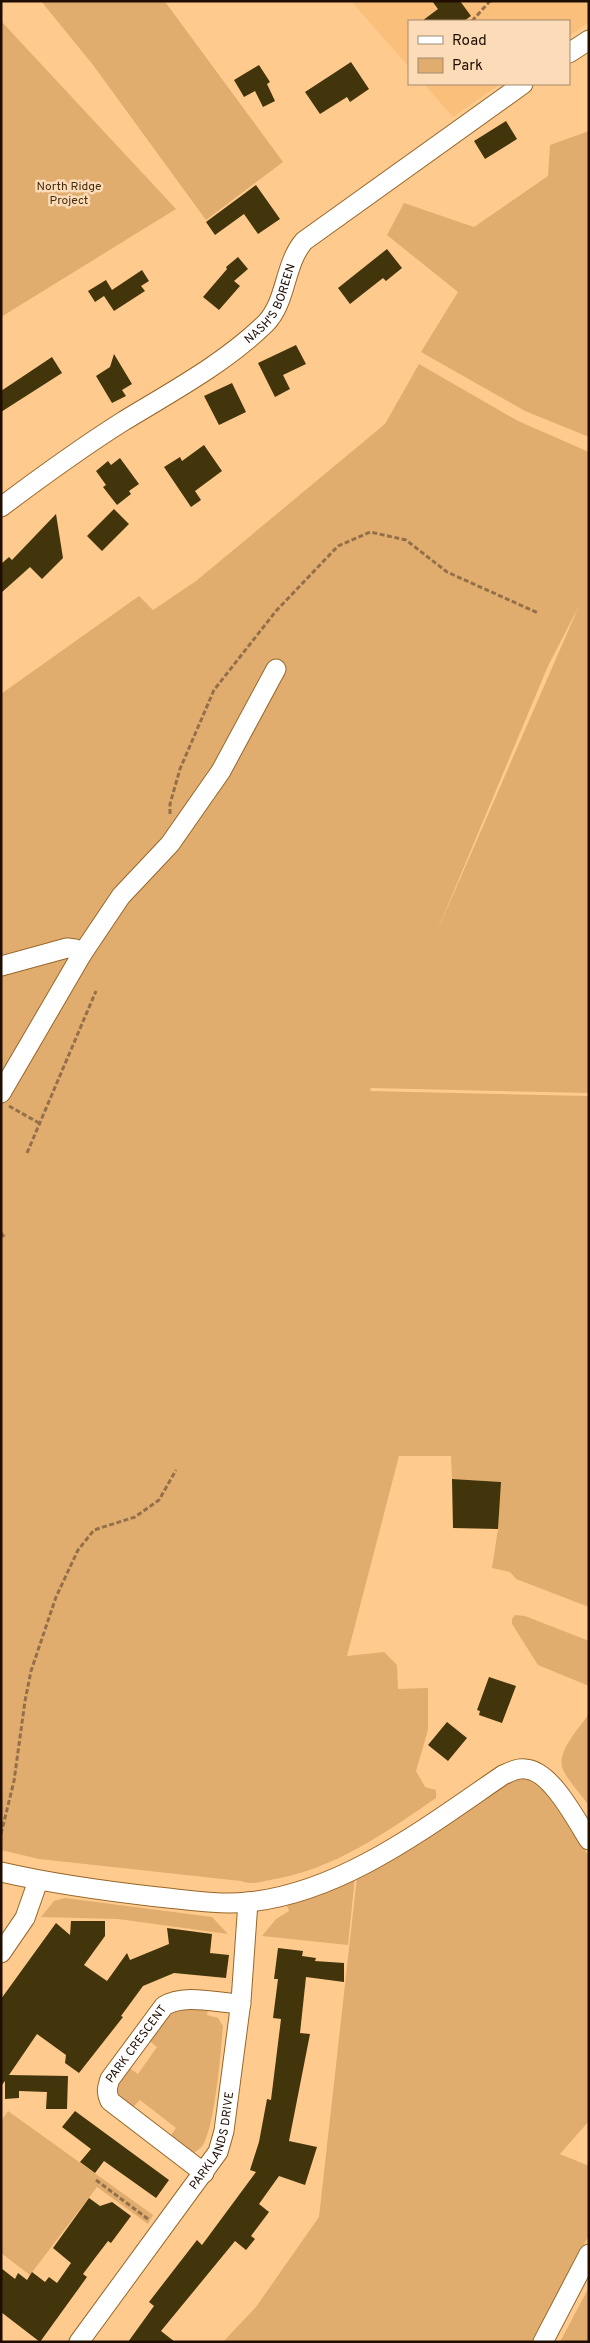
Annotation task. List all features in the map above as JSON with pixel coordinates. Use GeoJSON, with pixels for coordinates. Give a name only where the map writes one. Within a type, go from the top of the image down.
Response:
{"type":"FeatureCollection","features":[{"type":"Feature","properties":{"kind":"street"},"geometry":{"type":"LineString","coordinates":[[570,52],[589,40]]}},
{"type":"Feature","properties":{"kind":"street","name":"NASH'S BOREEN"},"geometry":{"type":"LineString","coordinates":[[1,507],[87,444],[192,379],[256,332],[276,309],[289,268],[304,242],[522,85]]}},
{"type":"Feature","properties":{"kind":"street"},"geometry":{"type":"LineString","coordinates":[[1,1093],[82,954],[121,896],[170,844],[221,771],[276,669]]}},
{"type":"Feature","properties":{"kind":"street"},"geometry":{"type":"LineString","coordinates":[[1,966],[67,948],[75,949],[82,954]]}},
{"type":"Feature","properties":{"kind":"street"},"geometry":{"type":"LineString","coordinates":[[1,1872],[38,1881],[87,1889],[191,1901],[248,1902],[306,1888],[372,1860],[413,1837],[503,1775],[515,1770],[527,1769],[550,1782],[589,1840]]}},
{"type":"Feature","properties":{"kind":"street"},"geometry":{"type":"LineString","coordinates":[[1,1952],[25,1918],[38,1881]]}},
{"type":"Feature","properties":{"kind":"street","name":"PARKLANDS DRIVE"},"geometry":{"type":"LineString","coordinates":[[79,2342],[218,2152],[224,2131],[241,2004],[248,1902]]}},
{"type":"Feature","properties":{"kind":"street","name":"PARK CRESCENT"},"geometry":{"type":"LineString","coordinates":[[204,2173],[110,2101],[107,2087],[110,2079],[164,2006],[183,2000],[241,2004]]}},
{"type":"Feature","properties":{"kind":"street"},"geometry":{"type":"LineString","coordinates":[[543,2342],[589,2254]]}},
{"type":"Feature","properties":{"kind":"path"},"geometry":{"type":"LineString","coordinates":[[473,20],[490,1]]}},
{"type":"Feature","properties":{"kind":"path"},"geometry":{"type":"LineString","coordinates":[[170,844],[170,804],[178,778],[214,690],[276,612],[338,546],[370,532],[406,540],[446,572],[538,613]]}},
{"type":"Feature","properties":{"kind":"path"},"geometry":{"type":"LineString","coordinates":[[26,1153],[96,991]]}},
{"type":"Feature","properties":{"kind":"path"},"geometry":{"type":"LineString","coordinates":[[1,1102],[39,1123]]}},
{"type":"Feature","properties":{"kind":"path"},"geometry":{"type":"LineString","coordinates":[[1,1233],[5,1238]]}},
{"type":"Feature","properties":{"kind":"path"},"geometry":{"type":"LineString","coordinates":[[1,1834],[14,1781],[24,1701],[32,1671],[56,1597],[78,1550],[94,1530],[135,1517],[159,1500],[176,1470]]}},
{"type":"Feature","properties":{"kind":"path"},"geometry":{"type":"LineString","coordinates":[[96,2180],[162,2230]]}},
{"type":"Feature","properties":{"kind":"shaded area"},"geometry":{"type":"Polygon","coordinates":[[[351,1],[589,1],[589,22],[570,35],[570,20],[408,20],[408,66],[351,1]]]}},
{"type":"Feature","properties":{"kind":"shaded area"},"geometry":{"type":"Polygon","coordinates":[[[425,85],[499,85],[453,117],[425,85]]]}},
{"type":"Feature","properties":{"kind":"green space"},"geometry":{"type":"Polygon","coordinates":[[[41,1],[167,1],[166,3],[283,162],[206,220],[93,65],[41,1]]]}},
{"type":"Feature","properties":{"kind":"green space","name":"North Ridge Project"},"geometry":{"type":"Polygon","coordinates":[[[1,21],[176,209],[1,317],[1,21]]]}},
{"type":"Feature","properties":{"kind":"green space"},"geometry":{"type":"Polygon","coordinates":[[[589,131],[589,437],[525,411],[421,352],[458,292],[387,235],[404,203],[474,227],[548,176],[550,145],[589,131]]]}},
{"type":"Feature","properties":{"kind":"green space"},"geometry":{"type":"Polygon","coordinates":[[[419,364],[518,421],[589,452],[589,1093],[371,1088],[370,1091],[589,1096],[589,1607],[516,1579],[510,1572],[492,1568],[498,1529],[500,1482],[452,1479],[451,1456],[399,1456],[347,1656],[384,1652],[397,1665],[398,1689],[428,1688],[428,1730],[416,1771],[425,1787],[436,1790],[436,1798],[378,1837],[337,1859],[293,1875],[256,1883],[39,1859],[1,1850],[1,694],[139,596],[153,610],[196,581],[385,424],[419,364]],[[579,606],[548,666],[435,936],[579,606]]]}},
{"type":"Feature","properties":{"kind":"green space"},"geometry":{"type":"Polygon","coordinates":[[[515,1615],[525,1616],[589,1641],[589,1686],[538,1665],[512,1624],[512,1619],[515,1615]]]}},
{"type":"Feature","properties":{"kind":"green space"},"geometry":{"type":"Polygon","coordinates":[[[589,1713],[589,1806],[572,1784],[561,1763],[570,1740],[589,1713]]]}},
{"type":"Feature","properties":{"kind":"green space"},"geometry":{"type":"Polygon","coordinates":[[[527,1778],[547,1794],[589,1856],[589,2121],[560,2154],[589,2166],[589,2235],[533,2342],[223,2342],[256,2307],[319,2217],[357,1877],[394,1859],[510,1782],[527,1778]]]}},
{"type":"Feature","properties":{"kind":"green space"},"geometry":{"type":"Polygon","coordinates":[[[355,1877],[348,1945],[262,1936],[276,1919],[289,1911],[287,1906],[355,1877]]]}},
{"type":"Feature","properties":{"kind":"green space"},"geometry":{"type":"Polygon","coordinates":[[[65,1898],[212,1917],[228,1934],[118,1919],[41,1917],[54,1901],[65,1898]]]}},
{"type":"Feature","properties":{"kind":"green space"},"geometry":{"type":"Polygon","coordinates":[[[181,2008],[208,2010],[207,2015],[218,2018],[223,2026],[217,2086],[208,2133],[200,2149],[193,2153],[169,2138],[176,2128],[140,2100],[131,2109],[119,2096],[116,2087],[128,2067],[138,2074],[157,2047],[148,2040],[168,2013],[181,2008]]]}},
{"type":"Feature","properties":{"kind":"green space"},"geometry":{"type":"Polygon","coordinates":[[[8,2111],[153,2215],[148,2224],[97,2187],[30,2275],[1,2253],[1,2121],[8,2111]]]}},
{"type":"Feature","properties":{"kind":"green space"},"geometry":{"type":"Polygon","coordinates":[[[589,2287],[589,2342],[560,2342],[589,2287]]]}},
{"type":"Feature","properties":{"kind":"building"},"geometry":{"type":"Polygon","coordinates":[[[432,1],[460,1],[471,16],[465,20],[423,20],[438,9],[432,1]]]}},
{"type":"Feature","properties":{"kind":"building"},"geometry":{"type":"Polygon","coordinates":[[[351,62],[369,89],[350,102],[347,97],[320,114],[305,92],[351,62]]]}},
{"type":"Feature","properties":{"kind":"building"},"geometry":{"type":"Polygon","coordinates":[[[259,65],[270,82],[267,84],[275,101],[263,107],[255,91],[244,97],[234,80],[259,65]]]}},
{"type":"Feature","properties":{"kind":"building"},"geometry":{"type":"Polygon","coordinates":[[[506,121],[517,139],[485,159],[474,141],[506,121]]]}},
{"type":"Feature","properties":{"kind":"building"},"geometry":{"type":"Polygon","coordinates":[[[256,185],[280,219],[258,234],[244,214],[215,235],[206,222],[256,185]]]}},
{"type":"Feature","properties":{"kind":"building"},"geometry":{"type":"Polygon","coordinates":[[[387,249],[402,268],[386,281],[383,278],[350,304],[338,288],[387,249]]]}},
{"type":"Feature","properties":{"kind":"building"},"geometry":{"type":"Polygon","coordinates":[[[238,257],[248,269],[234,281],[240,286],[219,310],[203,297],[227,269],[226,267],[238,257]]]}},
{"type":"Feature","properties":{"kind":"building"},"geometry":{"type":"Polygon","coordinates":[[[142,270],[149,281],[141,286],[145,291],[114,311],[104,296],[95,302],[88,291],[106,280],[112,290],[142,270]]]}},
{"type":"Feature","properties":{"kind":"building"},"geometry":{"type":"Polygon","coordinates":[[[296,345],[306,364],[283,375],[290,389],[275,397],[258,363],[296,345]]]}},
{"type":"Feature","properties":{"kind":"building"},"geometry":{"type":"Polygon","coordinates":[[[114,354],[132,384],[122,390],[126,396],[112,403],[96,376],[110,367],[114,354]]]}},
{"type":"Feature","properties":{"kind":"building"},"geometry":{"type":"Polygon","coordinates":[[[52,357],[62,373],[1,412],[1,391],[52,357]]]}},
{"type":"Feature","properties":{"kind":"building"},"geometry":{"type":"Polygon","coordinates":[[[232,383],[246,412],[219,425],[204,396],[232,383]]]}},
{"type":"Feature","properties":{"kind":"building"},"geometry":{"type":"Polygon","coordinates":[[[204,445],[222,471],[195,491],[201,500],[191,507],[164,467],[180,457],[182,461],[204,445]]]}},
{"type":"Feature","properties":{"kind":"building"},"geometry":{"type":"Polygon","coordinates":[[[120,458],[139,484],[129,491],[131,494],[117,505],[103,487],[106,485],[96,471],[108,461],[111,465],[120,458]]]}},
{"type":"Feature","properties":{"kind":"building"},"geometry":{"type":"Polygon","coordinates":[[[114,509],[129,524],[102,551],[87,536],[114,509]]]}},
{"type":"Feature","properties":{"kind":"building"},"geometry":{"type":"Polygon","coordinates":[[[56,514],[63,558],[42,579],[30,567],[1,593],[1,564],[9,557],[12,560],[56,514]]]}},
{"type":"Feature","properties":{"kind":"building"},"geometry":{"type":"Polygon","coordinates":[[[452,1479],[501,1482],[498,1529],[453,1528],[452,1479]]]}},
{"type":"Feature","properties":{"kind":"building"},"geometry":{"type":"Polygon","coordinates":[[[489,1677],[516,1686],[502,1723],[479,1715],[480,1711],[477,1710],[489,1677]]]}},
{"type":"Feature","properties":{"kind":"building"},"geometry":{"type":"Polygon","coordinates":[[[447,1722],[467,1738],[448,1761],[428,1745],[447,1722]]]}},
{"type":"Feature","properties":{"kind":"building"},"geometry":{"type":"Polygon","coordinates":[[[71,1921],[105,1921],[105,1936],[84,1965],[107,1981],[127,1953],[130,1960],[169,1944],[167,1928],[212,1934],[210,1953],[229,1955],[226,1978],[174,1973],[143,1986],[121,2016],[123,2017],[79,2073],[65,2063],[66,2055],[37,2034],[9,2075],[68,2076],[67,2109],[46,2109],[47,2092],[19,2091],[19,2098],[5,2099],[5,2081],[1,2086],[1,1999],[56,1923],[70,1935],[71,1921]]]}},
{"type":"Feature","properties":{"kind":"building"},"geometry":{"type":"Polygon","coordinates":[[[278,1948],[303,1951],[302,1956],[316,1958],[315,1961],[344,1963],[344,1982],[306,1977],[300,2033],[310,2034],[289,2141],[317,2147],[305,2185],[279,2176],[259,2204],[269,2212],[251,2236],[255,2239],[246,2250],[235,2241],[161,2331],[175,2342],[128,2342],[154,2306],[149,2302],[197,2240],[202,2245],[256,2172],[250,2170],[259,2142],[267,2099],[271,2100],[281,2019],[273,2018],[278,1979],[274,1979],[278,1948]]]}},
{"type":"Feature","properties":{"kind":"building"},"geometry":{"type":"Polygon","coordinates":[[[75,2111],[169,2180],[156,2198],[104,2161],[95,2173],[80,2162],[91,2149],[62,2127],[75,2111]]]}},
{"type":"Feature","properties":{"kind":"building"},"geometry":{"type":"Polygon","coordinates":[[[89,2198],[100,2206],[112,2202],[131,2216],[111,2243],[108,2241],[83,2274],[87,2277],[40,2342],[1,2312],[1,2268],[15,2279],[18,2273],[27,2280],[32,2272],[45,2282],[49,2277],[57,2283],[71,2263],[53,2248],[89,2198]]]}}]}
